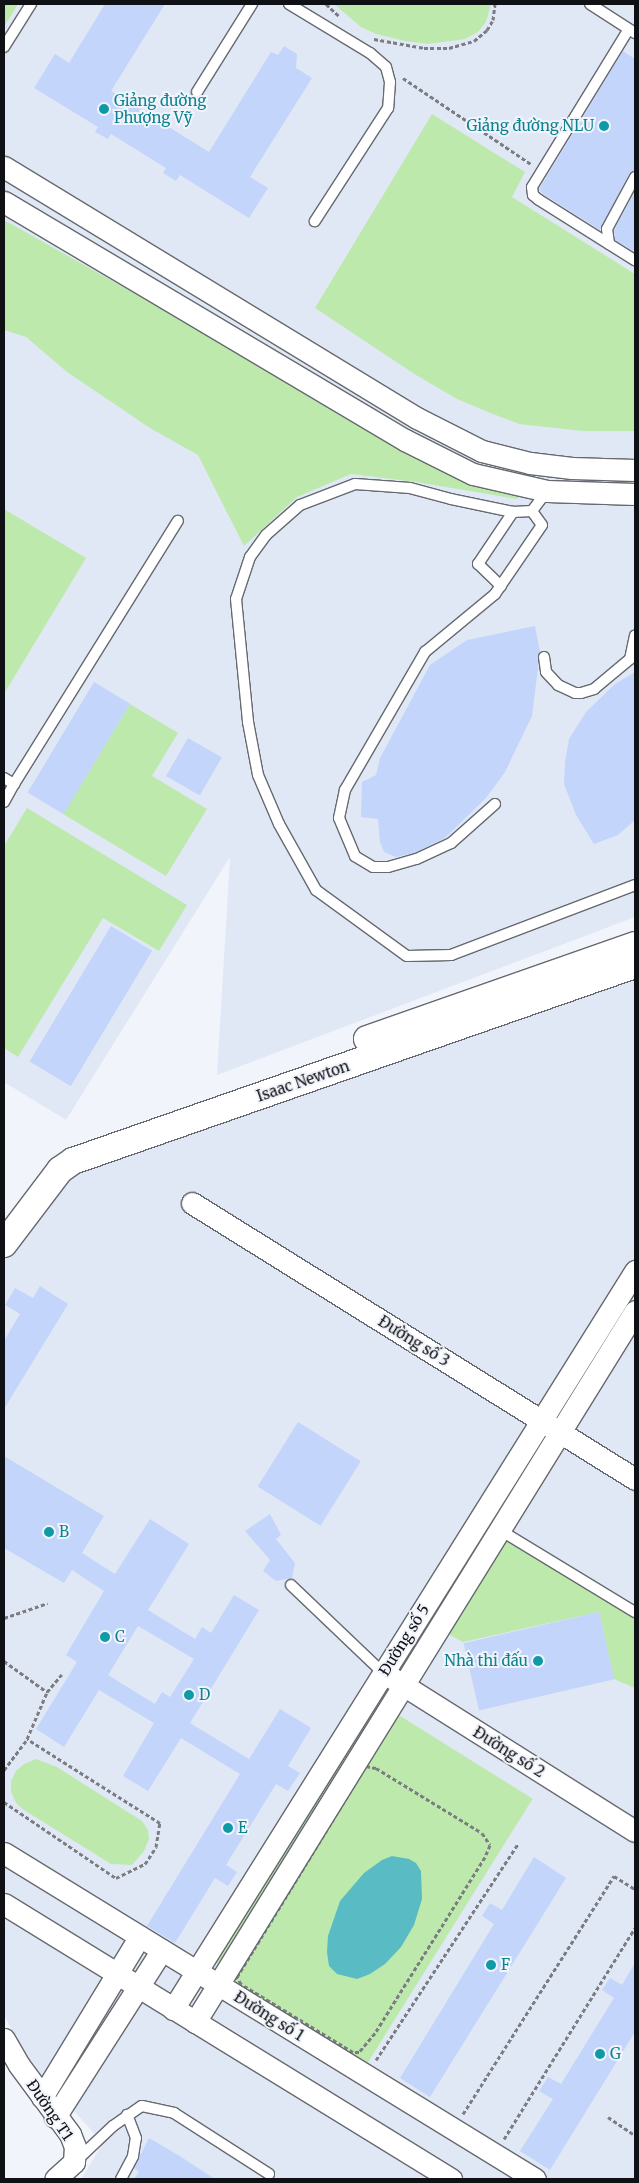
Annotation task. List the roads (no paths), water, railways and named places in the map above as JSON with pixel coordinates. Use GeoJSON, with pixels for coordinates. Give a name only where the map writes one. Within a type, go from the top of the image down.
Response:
{"type":"FeatureCollection","features":[{"type":"Feature","properties":{"kind":"street"},"geometry":{"type":"LineString","coordinates":[[4,167],[417,418],[482,451],[530,463],[572,468],[635,470]]}},
{"type":"Feature","properties":{"kind":"street"},"geometry":{"type":"LineString","coordinates":[[4,202],[405,440],[473,474],[547,491],[635,494]]}},
{"type":"Feature","properties":{"kind":"street","name":"Isaac Newton"},"geometry":{"type":"LineString","coordinates":[[4,1215],[51,1154],[64,1145],[635,945]]}},
{"type":"Feature","properties":{"kind":"street","name":"Isaac Newton"},"geometry":{"type":"LineString","coordinates":[[4,1244],[60,1170],[73,1161],[635,965]]}},
{"type":"Feature","properties":{"kind":"street","name":"Đường số 3"},"geometry":{"type":"LineString","coordinates":[[192,1203],[635,1479]]}},
{"type":"Feature","properties":{"kind":"street","name":"Đường số 5"},"geometry":{"type":"LineString","coordinates":[[173,2009],[635,1271]]}},
{"type":"Feature","properties":{"kind":"street","name":"Đường số 5"},"geometry":{"type":"LineString","coordinates":[[195,2022],[635,1311]]}},
{"type":"Feature","properties":{"kind":"street","name":"Đường số 2"},"geometry":{"type":"LineString","coordinates":[[383,1673],[635,1830]]}},
{"type":"Feature","properties":{"kind":"street","name":"Đường số 1"},"geometry":{"type":"LineString","coordinates":[[4,1853],[535,2179]]}},
{"type":"Feature","properties":{"kind":"street"},"geometry":{"type":"LineString","coordinates":[[4,1904],[451,2179]]}},
{"type":"Feature","properties":{"kind":"street"},"geometry":{"type":"LineString","coordinates":[[42,2097],[140,1936]]}},
{"type":"Feature","properties":{"kind":"street"},"geometry":{"type":"LineString","coordinates":[[55,2117],[162,1950]]}},
{"type":"Feature","properties":{"kind":"street","name":"Đường T1"},"geometry":{"type":"LineString","coordinates":[[4,2039],[55,2117],[70,2134],[75,2148],[69,2171],[55,2179]]}},
{"type":"Feature","properties":{"kind":"lane"},"geometry":{"type":"LineString","coordinates":[[4,47],[31,4]]}},
{"type":"Feature","properties":{"kind":"lane"},"geometry":{"type":"LineString","coordinates":[[196,92],[252,4]]}},
{"type":"Feature","properties":{"kind":"lane"},"geometry":{"type":"LineString","coordinates":[[290,4],[370,53],[386,66],[390,82],[388,108],[315,222]]}},
{"type":"Feature","properties":{"kind":"lane"},"geometry":{"type":"LineString","coordinates":[[590,4],[632,31],[532,187],[533,195],[635,260]]}},
{"type":"Feature","properties":{"kind":"lane"},"geometry":{"type":"LineString","coordinates":[[609,244],[607,228],[635,177]]}},
{"type":"Feature","properties":{"kind":"lane"},"geometry":{"type":"LineString","coordinates":[[532,511],[513,512],[410,488],[355,484],[300,504],[266,535],[250,557],[236,600],[248,722],[258,775],[279,824],[316,890],[407,956],[451,955],[635,885]]}},
{"type":"Feature","properties":{"kind":"lane"},"geometry":{"type":"LineString","coordinates":[[532,511],[547,491]]}},
{"type":"Feature","properties":{"kind":"lane"},"geometry":{"type":"LineString","coordinates":[[495,804],[451,842],[416,860],[388,867],[373,867],[355,856],[339,818],[346,790],[426,652],[495,594],[542,525],[532,511]]}},
{"type":"Feature","properties":{"kind":"lane"},"geometry":{"type":"LineString","coordinates":[[501,586],[478,564],[513,512]]}},
{"type":"Feature","properties":{"kind":"lane"},"geometry":{"type":"LineString","coordinates":[[4,802],[178,521]]}},
{"type":"Feature","properties":{"kind":"lane"},"geometry":{"type":"LineString","coordinates":[[544,657],[546,672],[558,685],[575,693],[581,693],[594,689],[630,659],[635,636]]}},
{"type":"Feature","properties":{"kind":"lane"},"geometry":{"type":"LineString","coordinates":[[4,778],[14,784]]}},
{"type":"Feature","properties":{"kind":"lane"},"geometry":{"type":"LineString","coordinates":[[500,1530],[635,1612]]}},
{"type":"Feature","properties":{"kind":"lane"},"geometry":{"type":"LineString","coordinates":[[291,1585],[383,1673]]}},
{"type":"Feature","properties":{"kind":"lane"},"geometry":{"type":"LineString","coordinates":[[69,2171],[127,2115],[142,2106],[174,2113],[269,2174]]}},
{"type":"Feature","properties":{"kind":"lane"},"geometry":{"type":"LineString","coordinates":[[121,2179],[132,2156],[136,2138],[127,2115]]}},
{"type":"Feature","properties":{"kind":"water"},"geometry":{"type":"Polygon","coordinates":[[[392,1856],[409,1859],[416,1863],[421,1871],[422,1899],[414,1925],[401,1947],[385,1964],[370,1974],[357,1979],[337,1974],[329,1966],[327,1952],[328,1936],[340,1901],[364,1873],[382,1860],[392,1856]]]}},
{"type":"Feature","properties":{"kind":"place","name":"Giảng đường Phượng Vỹ"},"geometry":{"type":"Point","coordinates":[104,109]}},
{"type":"Feature","properties":{"kind":"place","name":"Giảng đường NLU"},"geometry":{"type":"Point","coordinates":[604,126]}},
{"type":"Feature","properties":{"kind":"place","name":"B"},"geometry":{"type":"Point","coordinates":[49,1532]}},
{"type":"Feature","properties":{"kind":"place","name":"C"},"geometry":{"type":"Point","coordinates":[105,1637]}},
{"type":"Feature","properties":{"kind":"place","name":"Nhà thi đấu"},"geometry":{"type":"Point","coordinates":[538,1661]}},
{"type":"Feature","properties":{"kind":"place","name":"D"},"geometry":{"type":"Point","coordinates":[189,1695]}},
{"type":"Feature","properties":{"kind":"place","name":"E"},"geometry":{"type":"Point","coordinates":[228,1828]}},
{"type":"Feature","properties":{"kind":"place","name":"F"},"geometry":{"type":"Point","coordinates":[491,1965]}},
{"type":"Feature","properties":{"kind":"place","name":"G"},"geometry":{"type":"Point","coordinates":[600,2054]}}]}
